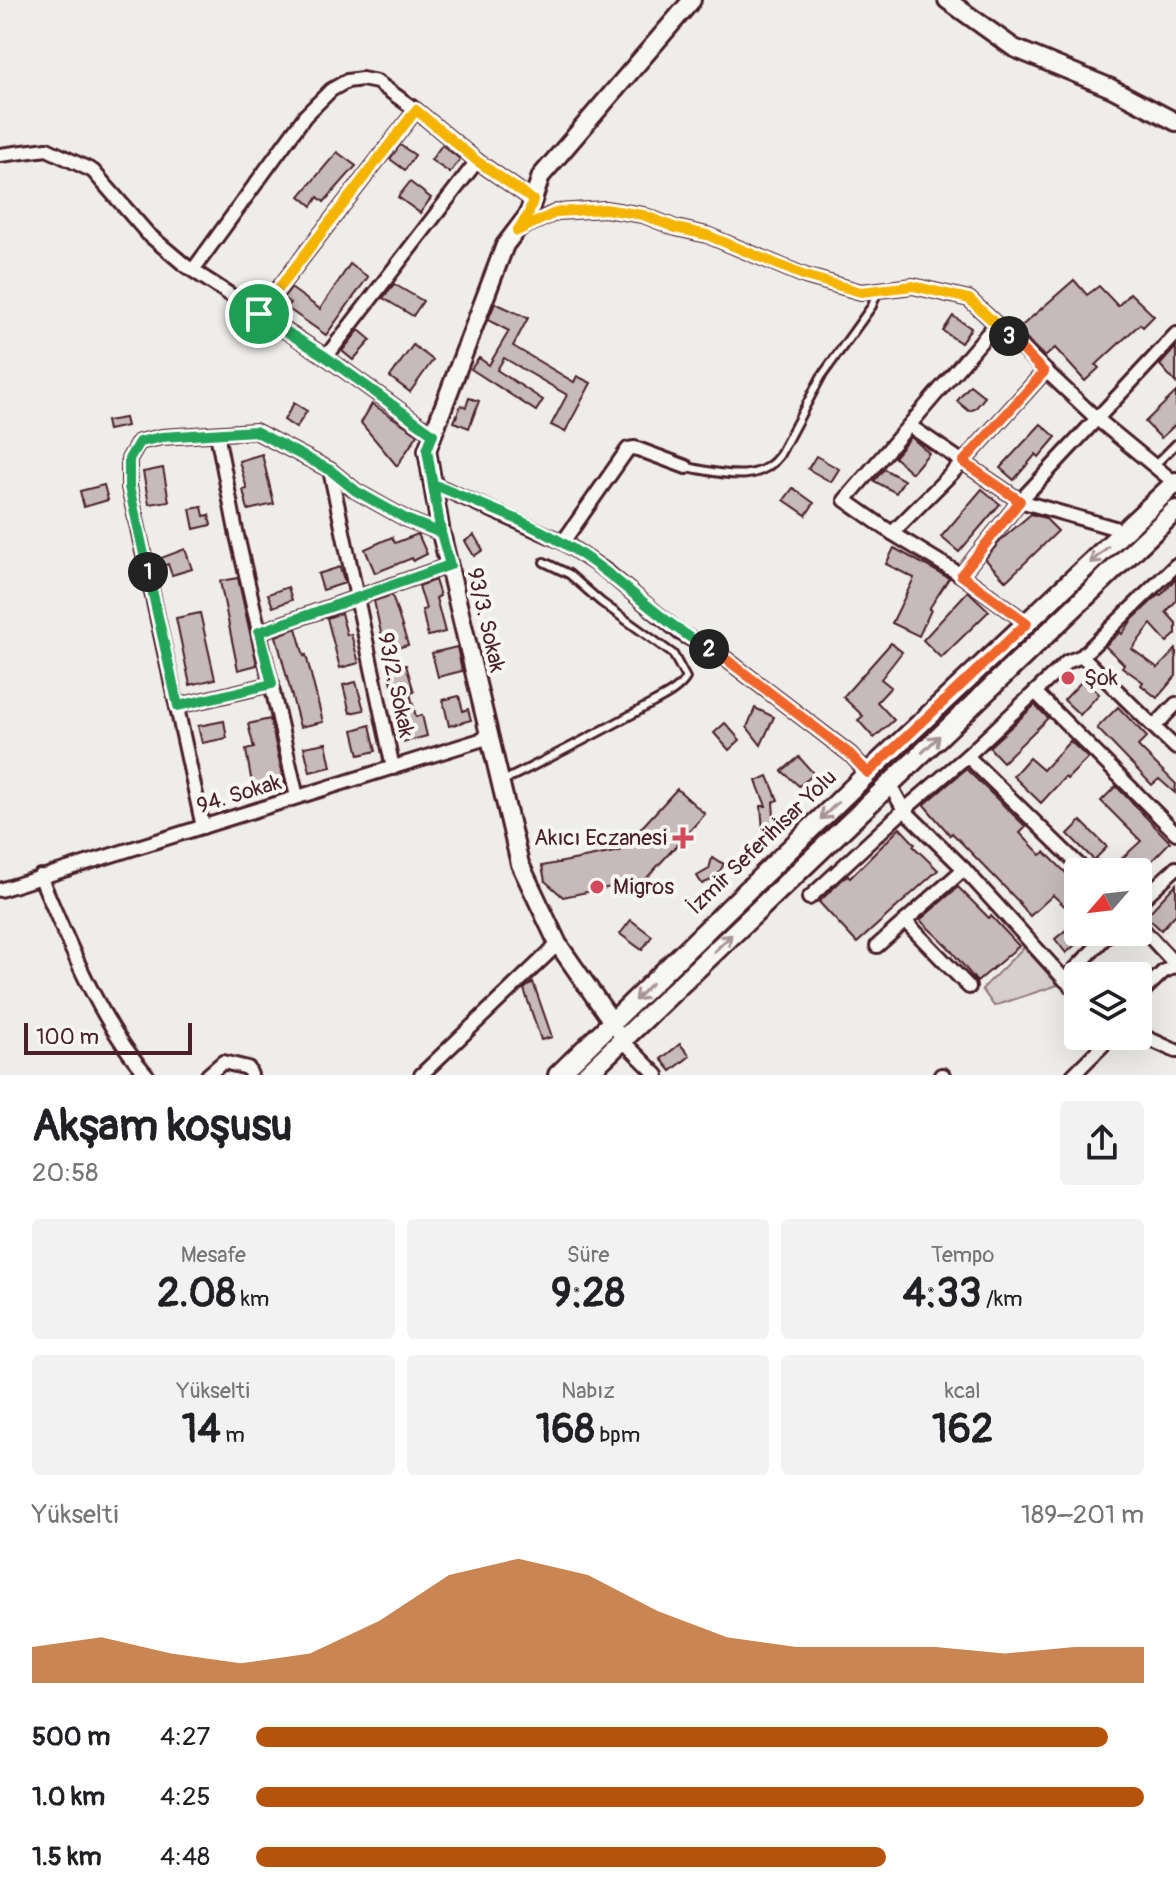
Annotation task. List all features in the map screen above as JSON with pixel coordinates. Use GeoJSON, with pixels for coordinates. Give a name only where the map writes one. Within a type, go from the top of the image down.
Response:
{"type":"FeatureCollection","features":[{"type":"Feature","properties":{"kind":"main road","name":"İzmir Seferihisar Yolu"},"geometry":{"type":"LineString","coordinates":[[586,1075],[617,1032],[868,773],[1176,482]]}},
{"type":"Feature","properties":{"kind":"main road","name":"İzmir Seferihisar Yolu"},"geometry":{"type":"LineString","coordinates":[[558,1075],[617,1032],[889,783],[1176,510]]}},
{"type":"Feature","properties":{"kind":"street","name":"93/3. Sokak"},"geometry":{"type":"LineString","coordinates":[[617,1032],[558,944],[520,864],[441,533],[427,450],[505,245],[528,215],[541,176],[692,0]]}},
{"type":"Feature","properties":{"kind":"street"},"geometry":{"type":"LineString","coordinates":[[947,0],[1014,48],[1111,88],[1176,122]]}},
{"type":"Feature","properties":{"kind":"street"},"geometry":{"type":"LineString","coordinates":[[193,270],[305,116],[331,90],[347,81],[362,79],[377,82],[477,161],[533,200]]}},
{"type":"Feature","properties":{"kind":"street"},"geometry":{"type":"LineString","coordinates":[[259,314],[416,110]]}},
{"type":"Feature","properties":{"kind":"street"},"geometry":{"type":"LineString","coordinates":[[0,155],[47,149],[93,171],[148,234],[193,270],[326,357],[433,434]]}},
{"type":"Feature","properties":{"kind":"street"},"geometry":{"type":"LineString","coordinates":[[326,357],[477,161]]}},
{"type":"Feature","properties":{"kind":"street"},"geometry":{"type":"LineString","coordinates":[[517,231],[557,212],[605,209],[643,215],[676,228],[707,235],[805,276],[861,292],[913,286],[969,299],[1096,418],[1176,482]]}},
{"type":"Feature","properties":{"kind":"street"},"geometry":{"type":"LineString","coordinates":[[996,324],[845,500],[961,575],[1027,623]]}},
{"type":"Feature","properties":{"kind":"street"},"geometry":{"type":"LineString","coordinates":[[961,575],[1020,501],[1176,334]]}},
{"type":"Feature","properties":{"kind":"street"},"geometry":{"type":"LineString","coordinates":[[892,533],[963,462],[1044,372]]}},
{"type":"Feature","properties":{"kind":"street"},"geometry":{"type":"LineString","coordinates":[[910,426],[1020,501],[1125,531]]}},
{"type":"Feature","properties":{"kind":"street"},"geometry":{"type":"LineString","coordinates":[[203,827],[129,487],[129,459],[139,442],[162,437],[255,431],[330,470],[356,491],[408,520],[441,533]]}},
{"type":"Feature","properties":{"kind":"street"},"geometry":{"type":"LineString","coordinates":[[217,434],[297,797]]}},
{"type":"Feature","properties":{"kind":"street"},"geometry":{"type":"LineString","coordinates":[[563,542],[628,449],[640,450],[686,467]]}},
{"type":"Feature","properties":{"kind":"street","name":"93/2. Sokak"},"geometry":{"type":"LineString","coordinates":[[330,470],[393,768]]}},
{"type":"Feature","properties":{"kind":"street"},"geometry":{"type":"LineString","coordinates":[[433,484],[563,542],[606,571],[680,633],[722,656],[850,754],[868,773]]}},
{"type":"Feature","properties":{"kind":"street"},"geometry":{"type":"LineString","coordinates":[[259,632],[450,565]]}},
{"type":"Feature","properties":{"kind":"street"},"geometry":{"type":"LineString","coordinates":[[809,898],[1067,662],[1082,656],[1176,565]]}},
{"type":"Feature","properties":{"kind":"street"},"geometry":{"type":"LineString","coordinates":[[1082,656],[1176,748]]}},
{"type":"Feature","properties":{"kind":"street"},"geometry":{"type":"LineString","coordinates":[[178,706],[272,684]]}},
{"type":"Feature","properties":{"kind":"street"},"geometry":{"type":"LineString","coordinates":[[1035,692],[1176,833]]}},
{"type":"Feature","properties":{"kind":"street"},"geometry":{"type":"LineString","coordinates":[[1154,727],[1176,704]]}},
{"type":"Feature","properties":{"kind":"street","name":"94. Sokak"},"geometry":{"type":"LineString","coordinates":[[0,890],[490,737]]}},
{"type":"Feature","properties":{"kind":"street"},"geometry":{"type":"LineString","coordinates":[[967,756],[1072,858]]}},
{"type":"Feature","properties":{"kind":"street"},"geometry":{"type":"LineString","coordinates":[[889,783],[904,810],[964,869],[1064,979]]}},
{"type":"Feature","properties":{"kind":"street"},"geometry":{"type":"LineString","coordinates":[[1152,890],[1176,868]]}},
{"type":"Feature","properties":{"kind":"street"},"geometry":{"type":"LineString","coordinates":[[877,946],[964,869]]}},
{"type":"Feature","properties":{"kind":"street"},"geometry":{"type":"LineString","coordinates":[[40,876],[71,949],[109,1020],[147,1075]]}},
{"type":"Feature","properties":{"kind":"street"},"geometry":{"type":"LineString","coordinates":[[905,921],[969,987]]}},
{"type":"Feature","properties":{"kind":"street"},"geometry":{"type":"LineString","coordinates":[[1152,939],[1176,965],[1152,983]]}},
{"type":"Feature","properties":{"kind":"street"},"geometry":{"type":"LineString","coordinates":[[421,1075],[558,944]]}},
{"type":"Feature","properties":{"kind":"street"},"geometry":{"type":"LineString","coordinates":[[1082,962],[1097,946]]}},
{"type":"Feature","properties":{"kind":"street"},"geometry":{"type":"LineString","coordinates":[[617,1032],[657,1075]]}},
{"type":"Feature","properties":{"kind":"street"},"geometry":{"type":"LineString","coordinates":[[1152,1040],[1176,1051]]}},
{"type":"Feature","properties":{"kind":"street"},"geometry":{"type":"LineString","coordinates":[[1073,1075],[1098,1050]]}},
{"type":"Feature","properties":{"kind":"street"},"geometry":{"type":"LineString","coordinates":[[208,1075],[223,1062],[248,1068],[251,1075]]}},
{"type":"Feature","properties":{"kind":"lane"},"geometry":{"type":"LineString","coordinates":[[686,467],[754,475],[771,467],[821,377],[872,306],[878,290]]}},
{"type":"Feature","properties":{"kind":"lane"},"geometry":{"type":"LineString","coordinates":[[1154,466],[1176,444]]}},
{"type":"Feature","properties":{"kind":"lane"},"geometry":{"type":"LineString","coordinates":[[501,782],[617,722],[677,688],[686,678],[673,654],[601,602],[569,574],[544,562]]}},
{"type":"Feature","properties":{"kind":"shaded area"},"geometry":{"type":"Polygon","coordinates":[[[1024,947],[1058,985],[994,1006],[982,989],[1024,947]]]}},
{"type":"Feature","properties":{"kind":"building"},"geometry":{"type":"Polygon","coordinates":[[[400,145],[415,155],[405,170],[390,159],[400,145]]]}},
{"type":"Feature","properties":{"kind":"building"},"geometry":{"type":"Polygon","coordinates":[[[442,145],[460,159],[450,173],[431,160],[442,145]]]}},
{"type":"Feature","properties":{"kind":"building"},"geometry":{"type":"Polygon","coordinates":[[[337,152],[356,166],[324,202],[318,197],[312,206],[300,196],[337,152]]]}},
{"type":"Feature","properties":{"kind":"building"},"geometry":{"type":"Polygon","coordinates":[[[410,182],[431,198],[420,213],[398,197],[410,182]]]}},
{"type":"Feature","properties":{"kind":"building"},"geometry":{"type":"Polygon","coordinates":[[[350,264],[368,277],[326,335],[287,308],[290,303],[283,298],[291,288],[320,309],[350,264]]]}},
{"type":"Feature","properties":{"kind":"building"},"geometry":{"type":"Polygon","coordinates":[[[1074,280],[1087,295],[1099,286],[1118,306],[1130,293],[1154,316],[1143,327],[1140,324],[1096,365],[1099,368],[1085,381],[1055,348],[1045,357],[1017,330],[1074,280]]]}},
{"type":"Feature","properties":{"kind":"building"},"geometry":{"type":"Polygon","coordinates":[[[394,284],[423,301],[413,316],[383,298],[394,284]]]}},
{"type":"Feature","properties":{"kind":"building"},"geometry":{"type":"Polygon","coordinates":[[[495,303],[528,318],[513,346],[574,382],[577,376],[591,383],[565,432],[551,425],[567,395],[504,358],[497,370],[543,400],[536,411],[471,369],[479,358],[489,365],[509,331],[488,320],[495,303]]]}},
{"type":"Feature","properties":{"kind":"building"},"geometry":{"type":"Polygon","coordinates":[[[953,316],[971,328],[961,343],[943,331],[953,316]]]}},
{"type":"Feature","properties":{"kind":"building"},"geometry":{"type":"Polygon","coordinates":[[[359,330],[371,340],[353,360],[342,351],[359,330]]]}},
{"type":"Feature","properties":{"kind":"building"},"geometry":{"type":"Polygon","coordinates":[[[413,345],[433,360],[410,392],[390,377],[413,345]]]}},
{"type":"Feature","properties":{"kind":"building"},"geometry":{"type":"Polygon","coordinates":[[[1176,347],[1176,383],[1160,365],[1176,347]]]}},
{"type":"Feature","properties":{"kind":"building"},"geometry":{"type":"Polygon","coordinates":[[[970,385],[985,397],[975,409],[969,411],[957,401],[970,385]]]}},
{"type":"Feature","properties":{"kind":"building"},"geometry":{"type":"Polygon","coordinates":[[[1176,392],[1176,424],[1161,438],[1145,422],[1176,392]]]}},
{"type":"Feature","properties":{"kind":"building"},"geometry":{"type":"Polygon","coordinates":[[[469,398],[479,401],[469,428],[454,422],[461,405],[466,407],[469,398]]]}},
{"type":"Feature","properties":{"kind":"building"},"geometry":{"type":"Polygon","coordinates":[[[294,403],[307,411],[296,428],[284,420],[294,403]]]}},
{"type":"Feature","properties":{"kind":"building"},"geometry":{"type":"Polygon","coordinates":[[[372,404],[418,434],[397,466],[361,423],[372,404]]]}},
{"type":"Feature","properties":{"kind":"building"},"geometry":{"type":"Polygon","coordinates":[[[125,418],[127,426],[108,430],[106,421],[125,418]]]}},
{"type":"Feature","properties":{"kind":"building"},"geometry":{"type":"Polygon","coordinates":[[[1041,424],[1056,437],[1039,457],[1036,454],[1014,480],[1000,468],[1041,424]]]}},
{"type":"Feature","properties":{"kind":"building"},"geometry":{"type":"Polygon","coordinates":[[[911,437],[929,453],[912,473],[894,457],[911,437]]]}},
{"type":"Feature","properties":{"kind":"building"},"geometry":{"type":"Polygon","coordinates":[[[262,454],[274,504],[248,510],[243,490],[247,489],[239,461],[262,454]]]}},
{"type":"Feature","properties":{"kind":"building"},"geometry":{"type":"Polygon","coordinates":[[[816,456],[839,469],[831,482],[808,469],[816,456]]]}},
{"type":"Feature","properties":{"kind":"building"},"geometry":{"type":"Polygon","coordinates":[[[163,468],[169,501],[149,504],[143,472],[163,468]]]}},
{"type":"Feature","properties":{"kind":"building"},"geometry":{"type":"Polygon","coordinates":[[[884,469],[904,480],[896,493],[874,481],[884,469]]]}},
{"type":"Feature","properties":{"kind":"building"},"geometry":{"type":"Polygon","coordinates":[[[104,485],[108,500],[84,507],[80,491],[104,485]]]}},
{"type":"Feature","properties":{"kind":"building"},"geometry":{"type":"Polygon","coordinates":[[[793,488],[814,503],[806,515],[784,500],[793,488]]]}},
{"type":"Feature","properties":{"kind":"building"},"geometry":{"type":"Polygon","coordinates":[[[982,489],[1000,504],[959,552],[941,537],[982,489]]]}},
{"type":"Feature","properties":{"kind":"building"},"geometry":{"type":"Polygon","coordinates":[[[202,507],[204,516],[209,515],[211,525],[194,529],[190,509],[202,507]]]}},
{"type":"Feature","properties":{"kind":"building"},"geometry":{"type":"Polygon","coordinates":[[[1031,514],[1045,518],[1058,531],[1006,581],[985,559],[1002,539],[1031,514]]]}},
{"type":"Feature","properties":{"kind":"building"},"geometry":{"type":"Polygon","coordinates":[[[418,534],[427,554],[375,573],[365,549],[392,537],[395,543],[418,534]]]}},
{"type":"Feature","properties":{"kind":"building"},"geometry":{"type":"Polygon","coordinates":[[[474,535],[483,550],[474,556],[465,541],[474,535]]]}},
{"type":"Feature","properties":{"kind":"building"},"geometry":{"type":"Polygon","coordinates":[[[894,548],[949,578],[929,609],[919,636],[892,623],[914,578],[886,564],[894,548]]]}},
{"type":"Feature","properties":{"kind":"building"},"geometry":{"type":"Polygon","coordinates":[[[185,549],[192,569],[172,575],[168,564],[163,566],[161,558],[185,549]]]}},
{"type":"Feature","properties":{"kind":"building"},"geometry":{"type":"Polygon","coordinates":[[[340,567],[345,583],[323,590],[318,574],[340,567]]]}},
{"type":"Feature","properties":{"kind":"building"},"geometry":{"type":"Polygon","coordinates":[[[238,578],[257,665],[238,670],[220,581],[238,578]]]}},
{"type":"Feature","properties":{"kind":"building"},"geometry":{"type":"Polygon","coordinates":[[[1176,578],[1176,601],[1166,612],[1176,623],[1176,634],[1167,642],[1151,624],[1132,649],[1158,668],[1176,649],[1176,676],[1157,698],[1141,685],[1143,682],[1122,667],[1124,664],[1105,646],[1120,632],[1122,634],[1132,620],[1176,578]]]}},
{"type":"Feature","properties":{"kind":"building"},"geometry":{"type":"Polygon","coordinates":[[[435,580],[440,596],[436,598],[445,632],[428,636],[422,610],[426,609],[419,586],[435,580]]]}},
{"type":"Feature","properties":{"kind":"building"},"geometry":{"type":"Polygon","coordinates":[[[288,587],[292,600],[273,607],[268,594],[288,587]]]}},
{"type":"Feature","properties":{"kind":"building"},"geometry":{"type":"Polygon","coordinates":[[[968,591],[989,611],[941,658],[923,640],[968,591]]]}},
{"type":"Feature","properties":{"kind":"building"},"geometry":{"type":"Polygon","coordinates":[[[392,595],[408,645],[385,651],[374,601],[392,595]]]}},
{"type":"Feature","properties":{"kind":"building"},"geometry":{"type":"Polygon","coordinates":[[[200,613],[215,679],[190,685],[176,618],[200,613]]]}},
{"type":"Feature","properties":{"kind":"building"},"geometry":{"type":"Polygon","coordinates":[[[341,613],[359,663],[340,668],[327,618],[341,613]]]}},
{"type":"Feature","properties":{"kind":"building"},"geometry":{"type":"Polygon","coordinates":[[[296,628],[323,722],[300,727],[276,636],[296,628]]]}},
{"type":"Feature","properties":{"kind":"building"},"geometry":{"type":"Polygon","coordinates":[[[891,643],[902,652],[881,679],[891,687],[877,702],[894,720],[874,738],[858,720],[863,716],[843,697],[891,643]]]}},
{"type":"Feature","properties":{"kind":"building"},"geometry":{"type":"Polygon","coordinates":[[[457,647],[462,671],[438,677],[432,653],[457,647]]]}},
{"type":"Feature","properties":{"kind":"building"},"geometry":{"type":"Polygon","coordinates":[[[406,665],[414,692],[410,693],[416,717],[422,715],[427,736],[404,742],[396,713],[400,711],[388,670],[406,665]]]}},
{"type":"Feature","properties":{"kind":"building"},"geometry":{"type":"Polygon","coordinates":[[[1084,679],[1099,694],[1080,715],[1064,700],[1084,679]]]}},
{"type":"Feature","properties":{"kind":"building"},"geometry":{"type":"Polygon","coordinates":[[[356,682],[364,710],[350,713],[343,685],[356,682]]]}},
{"type":"Feature","properties":{"kind":"building"},"geometry":{"type":"Polygon","coordinates":[[[459,696],[463,711],[468,709],[471,720],[449,726],[443,700],[459,696]]]}},
{"type":"Feature","properties":{"kind":"building"},"geometry":{"type":"Polygon","coordinates":[[[1035,705],[1048,718],[1003,762],[989,747],[1035,705]]]}},
{"type":"Feature","properties":{"kind":"building"},"geometry":{"type":"Polygon","coordinates":[[[1118,707],[1147,737],[1138,746],[1176,784],[1175,793],[1159,779],[1152,785],[1097,728],[1118,707]]]}},
{"type":"Feature","properties":{"kind":"building"},"geometry":{"type":"Polygon","coordinates":[[[755,708],[774,717],[761,745],[747,727],[755,708]]]}},
{"type":"Feature","properties":{"kind":"building"},"geometry":{"type":"Polygon","coordinates":[[[270,719],[286,789],[254,795],[246,750],[254,748],[248,724],[270,719]]]}},
{"type":"Feature","properties":{"kind":"building"},"geometry":{"type":"Polygon","coordinates":[[[224,721],[227,738],[202,743],[198,726],[224,721]]]}},
{"type":"Feature","properties":{"kind":"building"},"geometry":{"type":"Polygon","coordinates":[[[725,723],[740,740],[729,750],[714,733],[725,723]]]}},
{"type":"Feature","properties":{"kind":"building"},"geometry":{"type":"Polygon","coordinates":[[[370,725],[376,751],[359,755],[353,730],[370,725]]]}},
{"type":"Feature","properties":{"kind":"building"},"geometry":{"type":"Polygon","coordinates":[[[1070,741],[1088,758],[1041,803],[1013,776],[1029,758],[1043,770],[1070,741]]]}},
{"type":"Feature","properties":{"kind":"building"},"geometry":{"type":"Polygon","coordinates":[[[326,743],[331,767],[310,772],[304,747],[326,743]]]}},
{"type":"Feature","properties":{"kind":"building"},"geometry":{"type":"Polygon","coordinates":[[[799,757],[814,774],[799,786],[782,771],[799,757]]]}},
{"type":"Feature","properties":{"kind":"building"},"geometry":{"type":"Polygon","coordinates":[[[966,769],[1026,827],[1020,833],[1041,855],[1045,852],[1064,871],[1064,905],[1053,895],[1030,916],[924,805],[966,769]]]}},
{"type":"Feature","properties":{"kind":"building"},"geometry":{"type":"Polygon","coordinates":[[[768,776],[778,800],[773,802],[774,817],[782,816],[783,830],[763,831],[761,806],[766,806],[756,781],[768,776]]]}},
{"type":"Feature","properties":{"kind":"building"},"geometry":{"type":"Polygon","coordinates":[[[1116,786],[1170,842],[1152,861],[1152,858],[1122,858],[1141,841],[1101,801],[1116,786]]]}},
{"type":"Feature","properties":{"kind":"building"},"geometry":{"type":"Polygon","coordinates":[[[677,789],[705,814],[645,880],[563,897],[545,881],[542,866],[620,851],[677,789]]]}},
{"type":"Feature","properties":{"kind":"building"},"geometry":{"type":"Polygon","coordinates":[[[1081,821],[1107,847],[1092,858],[1068,834],[1081,821]]]}},
{"type":"Feature","properties":{"kind":"building"},"geometry":{"type":"Polygon","coordinates":[[[900,828],[915,844],[913,846],[938,870],[857,943],[819,902],[847,875],[850,878],[900,828]]]}},
{"type":"Feature","properties":{"kind":"building"},"geometry":{"type":"Polygon","coordinates":[[[712,858],[724,864],[716,878],[702,884],[697,876],[709,869],[712,858]]]}},
{"type":"Feature","properties":{"kind":"building"},"geometry":{"type":"Polygon","coordinates":[[[1176,884],[1176,914],[1161,930],[1152,922],[1152,910],[1176,884]]]}},
{"type":"Feature","properties":{"kind":"building"},"geometry":{"type":"Polygon","coordinates":[[[958,887],[1019,946],[977,982],[920,920],[958,887]]]}},
{"type":"Feature","properties":{"kind":"building"},"geometry":{"type":"Polygon","coordinates":[[[631,920],[652,936],[642,950],[620,934],[631,920]]]}},
{"type":"Feature","properties":{"kind":"building"},"geometry":{"type":"Polygon","coordinates":[[[1064,932],[1064,946],[1074,946],[1066,953],[1055,939],[1064,932]]]}},
{"type":"Feature","properties":{"kind":"building"},"geometry":{"type":"Polygon","coordinates":[[[533,982],[552,1037],[541,1040],[524,989],[533,982]]]}},
{"type":"Feature","properties":{"kind":"building"},"geometry":{"type":"Polygon","coordinates":[[[680,1044],[690,1056],[671,1071],[661,1059],[680,1044]]]}},
{"type":"Feature","properties":{"kind":"place","name":"Şok"},"geometry":{"type":"Point","coordinates":[1068,678]}},
{"type":"Feature","properties":{"kind":"place","name":"Akıcı Eczanesi"},"geometry":{"type":"Point","coordinates":[683,838]}},
{"type":"Feature","properties":{"kind":"place","name":"Migros"},"geometry":{"type":"Point","coordinates":[597,887]}},
{"type":"Feature","properties":{"kind":"route"},"geometry":{"type":"LineString","coordinates":[[259,314],[326,357],[433,434],[427,450],[441,533],[450,565],[259,632],[272,684],[178,706],[129,487],[129,459],[139,442],[162,437],[255,431],[330,470],[356,491],[408,520],[441,533],[433,484],[563,542],[606,571],[680,633],[722,656],[850,754],[868,773],[1027,623],[961,575],[1020,501],[963,462],[1044,372],[969,299],[913,286],[861,292],[805,276],[707,235],[676,228],[643,215],[605,209],[557,212],[517,231],[528,215],[533,200],[477,161],[416,110],[259,314]]}}]}
